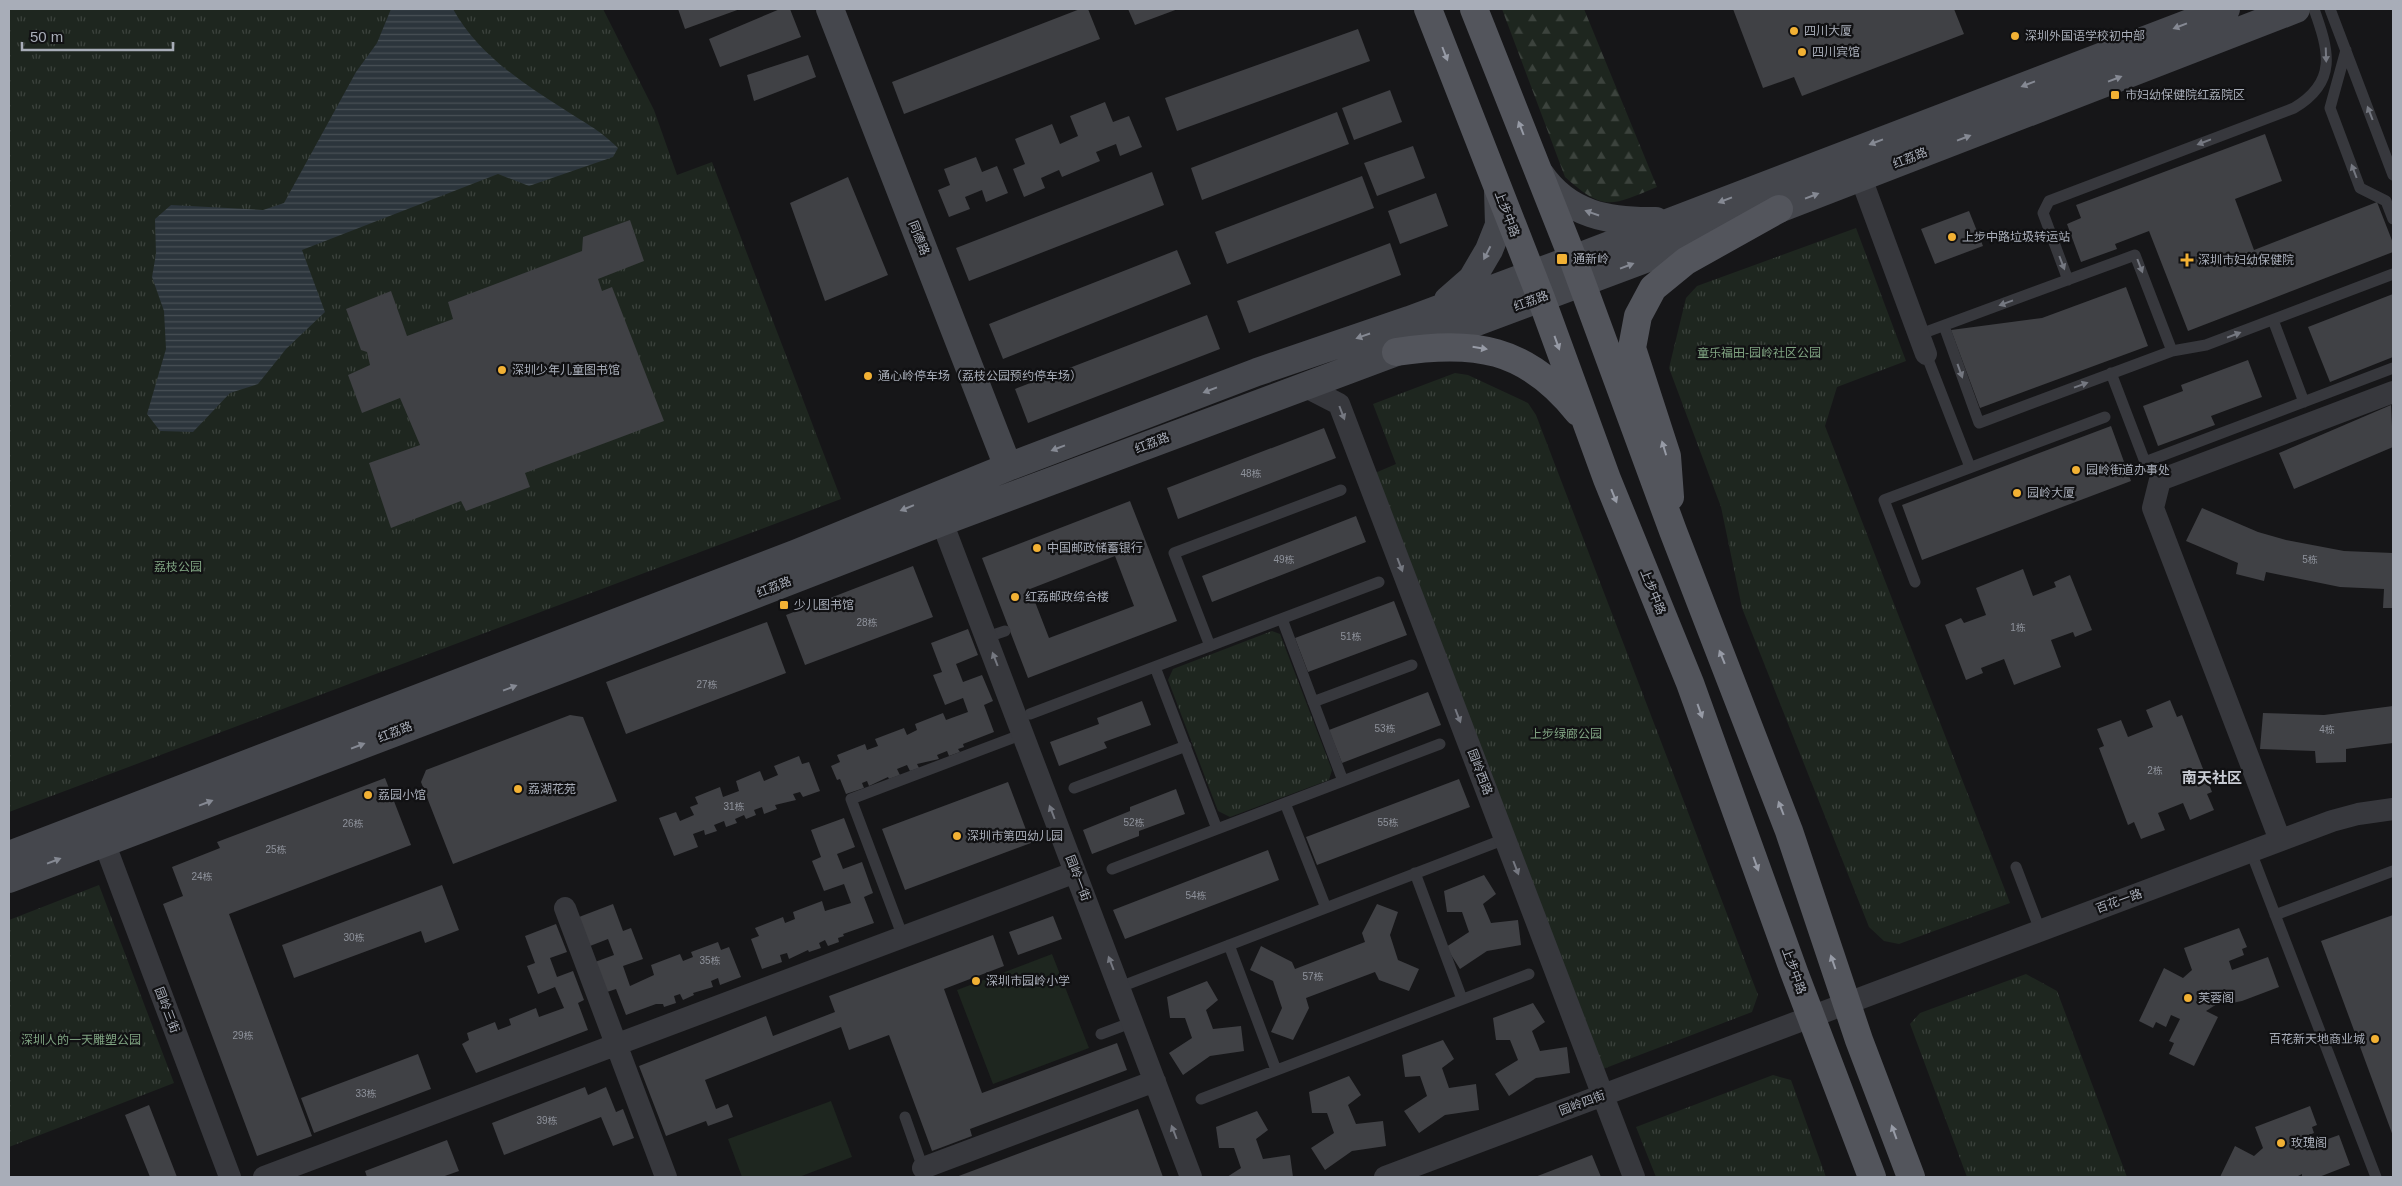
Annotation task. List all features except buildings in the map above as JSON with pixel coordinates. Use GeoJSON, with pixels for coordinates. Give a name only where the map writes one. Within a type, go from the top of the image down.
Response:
{"type":"FeatureCollection","features":[{"type":"Feature","properties":{"kind":"main road","name":"同德路"},"geometry":{"type":"LineString","coordinates":[[830,9],[1008,467]]}},
{"type":"Feature","properties":{"kind":"main road","name":"上步中路"},"geometry":{"type":"LineString","coordinates":[[1428,9],[1536,286],[1589,430],[1690,683],[1811,1016],[1872,1177]]}},
{"type":"Feature","properties":{"kind":"main road"},"geometry":{"type":"LineString","coordinates":[[1474,9],[1577,271],[1673,531],[1789,831],[1847,1002],[1911,1177]]}},
{"type":"Feature","properties":{"kind":"main road","name":"红荔路"},"geometry":{"type":"LineString","coordinates":[[1577,271],[1675,220],[2226,9]]}},
{"type":"Feature","properties":{"kind":"main road","name":"红荔路"},"geometry":{"type":"LineString","coordinates":[[9,855],[797,553],[1008,467],[1257,372],[1409,320],[1536,286],[1577,271],[1779,209],[2296,9]]}},
{"type":"Feature","properties":{"kind":"main road"},"geometry":{"type":"LineString","coordinates":[[1539,174],[1549,188],[1560,198],[1592,214],[1632,222],[1675,220]]}},
{"type":"Feature","properties":{"kind":"main road"},"geometry":{"type":"LineString","coordinates":[[1409,320],[1448,301],[1472,278],[1489,250],[1499,225],[1498,189]]}},
{"type":"Feature","properties":{"kind":"main road"},"geometry":{"type":"LineString","coordinates":[[1673,531],[1667,456],[1632,348],[1638,316],[1654,288],[1686,261],[1779,209]]}},
{"type":"Feature","properties":{"kind":"main road","name":"红荔路"},"geometry":{"type":"LineString","coordinates":[[9,879],[578,663],[942,522],[1396,352],[1536,286]]}},
{"type":"Feature","properties":{"kind":"main road"},"geometry":{"type":"LineString","coordinates":[[1396,352],[1461,346],[1486,349],[1506,355],[1531,368],[1552,384],[1573,406],[1589,430]]}},
{"type":"Feature","properties":{"kind":"street"},"geometry":{"type":"LineString","coordinates":[[1860,178],[1922,344]]}},
{"type":"Feature","properties":{"kind":"street","name":"园岭西路"},"geometry":{"type":"LineString","coordinates":[[1304,386],[1339,404],[1634,1177]]}},
{"type":"Feature","properties":{"kind":"street"},"geometry":{"type":"LineString","coordinates":[[2280,840],[2153,508],[2160,480],[2393,392]]}},
{"type":"Feature","properties":{"kind":"street","name":"园岭一街"},"geometry":{"type":"LineString","coordinates":[[942,522],[996,634],[1132,1022],[1191,1177]]}},
{"type":"Feature","properties":{"kind":"street","name":"百花一路"},"geometry":{"type":"LineString","coordinates":[[1811,1016],[2332,821],[2358,814],[2393,809]]}},
{"type":"Feature","properties":{"kind":"street","name":"园岭三街"},"geometry":{"type":"LineString","coordinates":[[104,842],[230,1177]]}},
{"type":"Feature","properties":{"kind":"street"},"geometry":{"type":"LineString","coordinates":[[264,1177],[1065,876]]}},
{"type":"Feature","properties":{"kind":"street"},"geometry":{"type":"LineString","coordinates":[[565,908],[666,1177]]}},
{"type":"Feature","properties":{"kind":"street","name":"园岭四街"},"geometry":{"type":"LineString","coordinates":[[1385,1177],[1811,1016]]}},
{"type":"Feature","properties":{"kind":"street"},"geometry":{"type":"LineString","coordinates":[[925,1173],[1154,1081]]}},
{"type":"Feature","properties":{"kind":"lane"},"geometry":{"type":"LineString","coordinates":[[2068,280],[2043,213],[2049,201],[2294,108],[2310,99],[2321,84],[2327,60],[2324,36],[2314,9]]}},
{"type":"Feature","properties":{"kind":"lane"},"geometry":{"type":"LineString","coordinates":[[2330,9],[2393,174]]}},
{"type":"Feature","properties":{"kind":"lane"},"geometry":{"type":"LineString","coordinates":[[2346,50],[2330,108],[2360,188],[2386,200],[2393,219]]}},
{"type":"Feature","properties":{"kind":"lane"},"geometry":{"type":"LineString","coordinates":[[1970,467],[1922,344],[1944,326],[2135,255],[2172,351]]}},
{"type":"Feature","properties":{"kind":"lane"},"geometry":{"type":"LineString","coordinates":[[1944,326],[1980,422],[2172,351],[2206,345],[2393,274]]}},
{"type":"Feature","properties":{"kind":"lane"},"geometry":{"type":"LineString","coordinates":[[2273,320],[2304,402]]}},
{"type":"Feature","properties":{"kind":"lane"},"geometry":{"type":"LineString","coordinates":[[2111,374],[2145,462],[2393,368]]}},
{"type":"Feature","properties":{"kind":"lane"},"geometry":{"type":"LineString","coordinates":[[1915,582],[1884,500],[2106,417]]}},
{"type":"Feature","properties":{"kind":"lane"},"geometry":{"type":"LineString","coordinates":[[1210,646],[1174,553],[1341,490]]}},
{"type":"Feature","properties":{"kind":"lane"},"geometry":{"type":"LineString","coordinates":[[903,937],[851,799],[1155,667],[1379,582]]}},
{"type":"Feature","properties":{"kind":"lane"},"geometry":{"type":"LineString","coordinates":[[1282,619],[1344,781]]}},
{"type":"Feature","properties":{"kind":"lane"},"geometry":{"type":"LineString","coordinates":[[1313,702],[1412,665]]}},
{"type":"Feature","properties":{"kind":"lane"},"geometry":{"type":"LineString","coordinates":[[1155,667],[1217,829]]}},
{"type":"Feature","properties":{"kind":"lane"},"geometry":{"type":"LineString","coordinates":[[1112,869],[1440,744]]}},
{"type":"Feature","properties":{"kind":"lane"},"geometry":{"type":"LineString","coordinates":[[1074,788],[1186,746]]}},
{"type":"Feature","properties":{"kind":"lane"},"geometry":{"type":"LineString","coordinates":[[1286,803],[1326,908]]}},
{"type":"Feature","properties":{"kind":"lane"},"geometry":{"type":"LineString","coordinates":[[1120,987],[1505,839]]}},
{"type":"Feature","properties":{"kind":"lane"},"geometry":{"type":"LineString","coordinates":[[2251,852],[2376,1177]]}},
{"type":"Feature","properties":{"kind":"lane"},"geometry":{"type":"LineString","coordinates":[[2016,867],[2040,930]]}},
{"type":"Feature","properties":{"kind":"lane"},"geometry":{"type":"LineString","coordinates":[[2275,915],[2393,871]]}},
{"type":"Feature","properties":{"kind":"lane"},"geometry":{"type":"LineString","coordinates":[[1415,873],[1462,999]]}},
{"type":"Feature","properties":{"kind":"lane"},"geometry":{"type":"LineString","coordinates":[[1228,945],[1276,1070]]}},
{"type":"Feature","properties":{"kind":"lane"},"geometry":{"type":"LineString","coordinates":[[1202,1099],[1529,974]]}},
{"type":"Feature","properties":{"kind":"lane"},"geometry":{"type":"LineString","coordinates":[[1101,1034],[1132,1022]]}},
{"type":"Feature","properties":{"kind":"lane"},"geometry":{"type":"LineString","coordinates":[[904,1117],[925,1173]]}},
{"type":"Feature","properties":{"kind":"green space","name":"荔枝公园"},"geometry":{"type":"Polygon","coordinates":[[[9,9],[603,9],[654,110],[677,175],[712,162],[841,499],[9,812],[9,9]]]}},
{"type":"Feature","properties":{"kind":"green space"},"geometry":{"type":"Polygon","coordinates":[[[1502,9],[1584,9],[1657,187],[1629,198],[1608,202],[1599,201],[1589,196],[1565,177],[1502,9]]]}},
{"type":"Feature","properties":{"kind":"green space","name":"童乐福田-园岭社区公园"},"geometry":{"type":"Polygon","coordinates":[[[1856,228],[1906,361],[1837,387],[1825,426],[2010,903],[1899,944],[1884,941],[1869,927],[1742,608],[1721,507],[1669,368],[1686,298],[1697,286],[1856,228]]]}},
{"type":"Feature","properties":{"kind":"green space","name":"上步绿廊公园"},"geometry":{"type":"Polygon","coordinates":[[[1455,373],[1468,375],[1528,403],[1536,415],[1758,995],[1752,1012],[1603,1069],[1375,473],[1396,464],[1373,404],[1455,373]]]}},
{"type":"Feature","properties":{"kind":"green space"},"geometry":{"type":"Polygon","coordinates":[[[1272,631],[1280,634],[1332,770],[1329,780],[1230,817],[1218,811],[1168,680],[1173,669],[1272,631]]]}},
{"type":"Feature","properties":{"kind":"green space","name":"深圳人的一天雕塑公园"},"geometry":{"type":"Polygon","coordinates":[[[99,885],[174,1083],[9,1147],[9,920],[99,885]]]}},
{"type":"Feature","properties":{"kind":"green space"},"geometry":{"type":"Polygon","coordinates":[[[1052,954],[1089,1048],[993,1084],[957,990],[1052,954]]]}},
{"type":"Feature","properties":{"kind":"green space"},"geometry":{"type":"Polygon","coordinates":[[[2026,974],[2057,991],[2127,1177],[1967,1177],[1910,1024],[1920,1013],[2026,974]]]}},
{"type":"Feature","properties":{"kind":"green space"},"geometry":{"type":"Polygon","coordinates":[[[1773,1075],[1791,1080],[1826,1177],[1656,1177],[1636,1127],[1773,1075]]]}},
{"type":"Feature","properties":{"kind":"green space"},"geometry":{"type":"Polygon","coordinates":[[[831,1101],[852,1157],[799,1177],[742,1177],[728,1139],[831,1101]]]}},
{"type":"Feature","properties":{"kind":"shaded area"},"geometry":{"type":"Polygon","coordinates":[[[391,9],[453,9],[474,39],[501,65],[531,88],[597,131],[618,148],[613,157],[529,186],[498,174],[302,250],[325,312],[286,349],[258,384],[230,393],[193,432],[160,431],[147,414],[166,349],[164,311],[152,277],[156,254],[155,219],[171,205],[263,210],[284,203],[356,72],[377,43],[391,9]]]}},
{"type":"Feature","properties":{"kind":"place","name":"四川大厦"},"geometry":{"type":"Point","coordinates":[1794,31]}},
{"type":"Feature","properties":{"kind":"place","name":"深圳外国语学校初中部"},"geometry":{"type":"Point","coordinates":[2015,36]}},
{"type":"Feature","properties":{"kind":"place","name":"四川宾馆"},"geometry":{"type":"Point","coordinates":[1802,52]}},
{"type":"Feature","properties":{"kind":"place","name":"市妇幼保健院红荔院区"},"geometry":{"type":"Point","coordinates":[2115,95]}},
{"type":"Feature","properties":{"kind":"place","name":"上步中路垃圾转运站"},"geometry":{"type":"Point","coordinates":[1952,237]}},
{"type":"Feature","properties":{"kind":"place","name":"通新岭"},"geometry":{"type":"Point","coordinates":[1562,259]}},
{"type":"Feature","properties":{"kind":"place","name":"深圳市妇幼保健院"},"geometry":{"type":"Point","coordinates":[2187,260]}},
{"type":"Feature","properties":{"kind":"place","name":"深圳少年儿童图书馆"},"geometry":{"type":"Point","coordinates":[502,370]}},
{"type":"Feature","properties":{"kind":"place","name":"通心岭停车场（荔枝公园预约停车场）"},"geometry":{"type":"Point","coordinates":[868,376]}},
{"type":"Feature","properties":{"kind":"place","name":"园岭街道办事处"},"geometry":{"type":"Point","coordinates":[2076,470]}},
{"type":"Feature","properties":{"kind":"place","name":"园岭大厦"},"geometry":{"type":"Point","coordinates":[2017,493]}},
{"type":"Feature","properties":{"kind":"place","name":"中国邮政储蓄银行"},"geometry":{"type":"Point","coordinates":[1037,548]}},
{"type":"Feature","properties":{"kind":"place","name":"红荔邮政综合楼"},"geometry":{"type":"Point","coordinates":[1015,597]}},
{"type":"Feature","properties":{"kind":"place","name":"少儿图书馆"},"geometry":{"type":"Point","coordinates":[784,605]}},
{"type":"Feature","properties":{"kind":"place","name":"荔湖花苑"},"geometry":{"type":"Point","coordinates":[518,789]}},
{"type":"Feature","properties":{"kind":"place","name":"荔园小馆"},"geometry":{"type":"Point","coordinates":[368,795]}},
{"type":"Feature","properties":{"kind":"place","name":"深圳市第四幼儿园"},"geometry":{"type":"Point","coordinates":[957,836]}},
{"type":"Feature","properties":{"kind":"place","name":"深圳市园岭小学"},"geometry":{"type":"Point","coordinates":[976,981]}},
{"type":"Feature","properties":{"kind":"place","name":"芙蓉阁"},"geometry":{"type":"Point","coordinates":[2188,998]}},
{"type":"Feature","properties":{"kind":"place","name":"百花新天地商业城"},"geometry":{"type":"Point","coordinates":[2375,1039]}},
{"type":"Feature","properties":{"kind":"place","name":"玫瑰阁"},"geometry":{"type":"Point","coordinates":[2281,1143]}},
{"type":"Feature","properties":{"kind":"district","name":"南天社区"},"geometry":{"type":"Point","coordinates":[2212,778]}}]}
